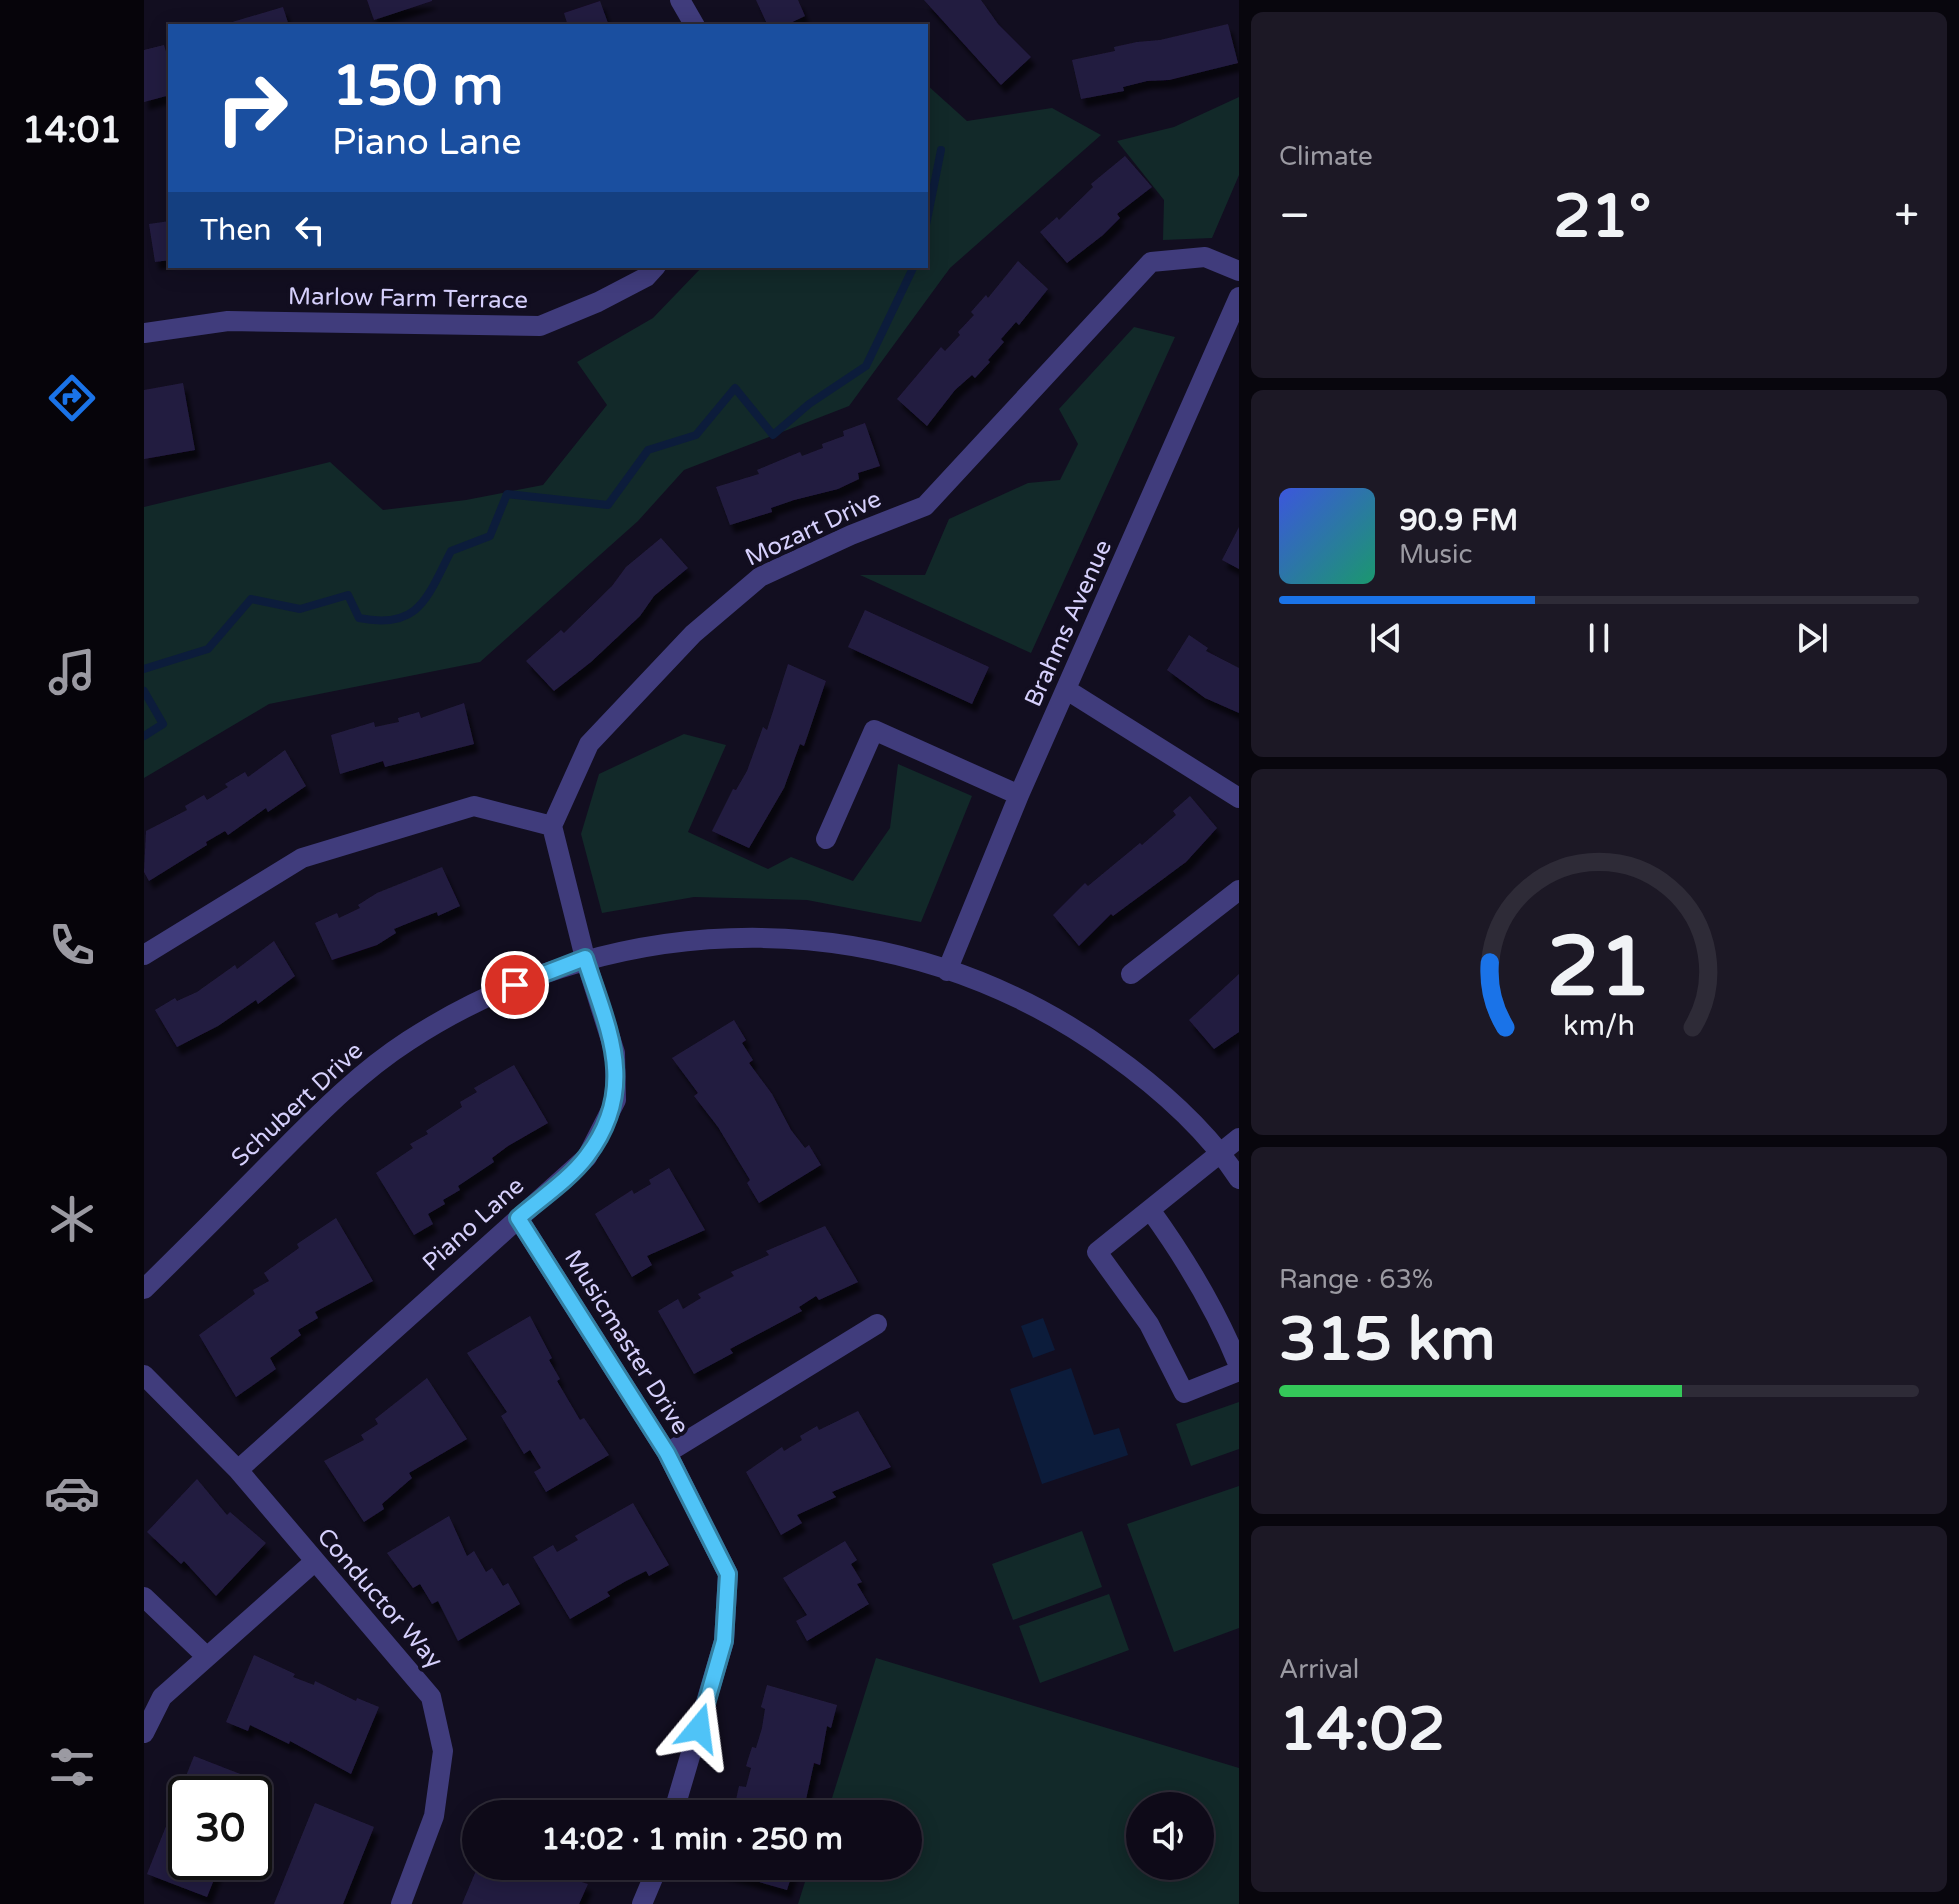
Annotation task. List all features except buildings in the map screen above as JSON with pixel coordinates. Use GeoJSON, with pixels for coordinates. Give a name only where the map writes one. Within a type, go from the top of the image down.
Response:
{"type":"FeatureCollection","features":[{"type":"Feature","properties":{"kind":"street"},"geometry":{"type":"LineString","coordinates":[[680,0],[694,24]]}},
{"type":"Feature","properties":{"kind":"street","name":"Mozart Drive"},"geometry":{"type":"LineString","coordinates":[[552,826],[589,744],[693,634],[760,577],[851,535],[925,506],[1151,262],[1205,257],[1239,271]]}},
{"type":"Feature","properties":{"kind":"street","name":"Marlow Farm Terrace"},"geometry":{"type":"LineString","coordinates":[[144,333],[228,321],[540,326],[646,277],[654,268]]}},
{"type":"Feature","properties":{"kind":"street","name":"Brahms Avenue"},"geometry":{"type":"LineString","coordinates":[[947,971],[1019,795],[1239,297]]}},
{"type":"Feature","properties":{"kind":"street"},"geometry":{"type":"LineString","coordinates":[[1067,690],[1239,798]]}},
{"type":"Feature","properties":{"kind":"street"},"geometry":{"type":"LineString","coordinates":[[826,839],[874,730],[1019,795]]}},
{"type":"Feature","properties":{"kind":"street"},"geometry":{"type":"LineString","coordinates":[[144,955],[302,858],[474,806],[552,826],[585,958]]}},
{"type":"Feature","properties":{"kind":"street"},"geometry":{"type":"LineString","coordinates":[[1131,974],[1239,890]]}},
{"type":"Feature","properties":{"kind":"street","name":"Schubert Drive"},"geometry":{"type":"LineString","coordinates":[[144,1289],[362,1074],[409,1040],[492,994],[585,958],[682,940],[761,937],[858,945],[996,987],[1075,1028],[1144,1077],[1221,1153],[1239,1179]]}},
{"type":"Feature","properties":{"kind":"street","name":"Piano Lane"},"geometry":{"type":"LineString","coordinates":[[238,1470],[587,1157],[616,1100],[615,1053],[585,958]]}},
{"type":"Feature","properties":{"kind":"street"},"geometry":{"type":"LineString","coordinates":[[1151,1211],[1191,1266],[1221,1320],[1239,1369],[1184,1393],[1149,1324],[1097,1252],[1239,1138]]}},
{"type":"Feature","properties":{"kind":"street","name":"Musicmaster Drive"},"geometry":{"type":"LineString","coordinates":[[518,1218],[667,1453],[728,1574],[724,1641],[677,1800]]}},
{"type":"Feature","properties":{"kind":"street"},"geometry":{"type":"LineString","coordinates":[[667,1453],[877,1324]]}},
{"type":"Feature","properties":{"kind":"street","name":"Conductor Way"},"geometry":{"type":"LineString","coordinates":[[144,1375],[238,1470],[431,1697],[443,1751],[436,1803],[401,1904]]}},
{"type":"Feature","properties":{"kind":"street"},"geometry":{"type":"LineString","coordinates":[[147,1720],[162,1697],[314,1562]]}},
{"type":"Feature","properties":{"kind":"street"},"geometry":{"type":"LineString","coordinates":[[144,1597],[207,1657]]}},
{"type":"Feature","properties":{"kind":"street"},"geometry":{"type":"LineString","coordinates":[[642,1904],[652,1880]]}},
{"type":"Feature","properties":{"kind":"green space"},"geometry":{"type":"Polygon","coordinates":[[[928,86],[967,121],[1052,108],[1101,135],[950,268],[849,406],[684,470],[638,521],[480,662],[269,704],[144,778],[144,507],[330,462],[383,510],[466,500],[543,485],[607,405],[577,362],[653,318],[701,268],[928,268],[928,86]]]}},
{"type":"Feature","properties":{"kind":"green space"},"geometry":{"type":"Polygon","coordinates":[[[1239,97],[1239,175],[1212,238],[1163,240],[1164,200],[1117,141],[1174,127],[1239,97]]]}},
{"type":"Feature","properties":{"kind":"green space"},"geometry":{"type":"Polygon","coordinates":[[[1134,327],[1175,337],[1031,653],[860,575],[925,575],[949,519],[1028,483],[1060,480],[1078,444],[1059,409],[1134,327]]]}},
{"type":"Feature","properties":{"kind":"green space"},"geometry":{"type":"Polygon","coordinates":[[[684,734],[726,745],[688,832],[768,869],[791,857],[853,881],[890,828],[898,764],[972,796],[921,922],[807,900],[694,897],[602,913],[581,834],[599,774],[684,734]]]}},
{"type":"Feature","properties":{"kind":"green space"},"geometry":{"type":"Polygon","coordinates":[[[1239,1402],[1239,1449],[1191,1466],[1176,1424],[1239,1402]]]}},
{"type":"Feature","properties":{"kind":"green space"},"geometry":{"type":"Polygon","coordinates":[[[1239,1486],[1239,1628],[1174,1652],[1127,1524],[1239,1486]]]}},
{"type":"Feature","properties":{"kind":"green space"},"geometry":{"type":"Polygon","coordinates":[[[1082,1531],[1102,1587],[1013,1620],[992,1564],[1082,1531]]]}},
{"type":"Feature","properties":{"kind":"green space"},"geometry":{"type":"Polygon","coordinates":[[[1109,1594],[1129,1650],[1040,1683],[1019,1626],[1109,1594]]]}},
{"type":"Feature","properties":{"kind":"green space"},"geometry":{"type":"Polygon","coordinates":[[[876,1658],[1239,1768],[1239,1904],[798,1904],[806,1880],[922,1880],[922,1800],[831,1800],[876,1658]]]}},
{"type":"Feature","properties":{"kind":"water"},"geometry":{"type":"Polygon","coordinates":[[[1043,1318],[1055,1350],[1033,1358],[1021,1326],[1043,1318]]]}},
{"type":"Feature","properties":{"kind":"water"},"geometry":{"type":"Polygon","coordinates":[[[1071,1368],[1094,1435],[1119,1428],[1128,1455],[1042,1484],[1010,1389],[1071,1368]]]}},
{"type":"Feature","properties":{"kind":"waterway"},"geometry":{"type":"LineString","coordinates":[[928,215],[941,150]]}},
{"type":"Feature","properties":{"kind":"waterway"},"geometry":{"type":"LineString","coordinates":[[144,669],[208,649],[251,599],[300,609],[348,595],[359,618],[395,619],[408,614],[427,596],[451,551],[490,536],[507,494],[608,505],[648,450],[696,435],[735,388],[773,435],[809,404],[866,366],[913,268]]}},
{"type":"Feature","properties":{"kind":"waterway"},"geometry":{"type":"LineString","coordinates":[[144,691],[163,724],[144,736]]}},
{"type":"Feature","properties":{"kind":"route"},"geometry":{"type":"LineString","coordinates":[[515,985],[585,958],[615,1053],[616,1100],[587,1157],[518,1218],[667,1453],[728,1574],[724,1641],[699,1728]]}}]}
